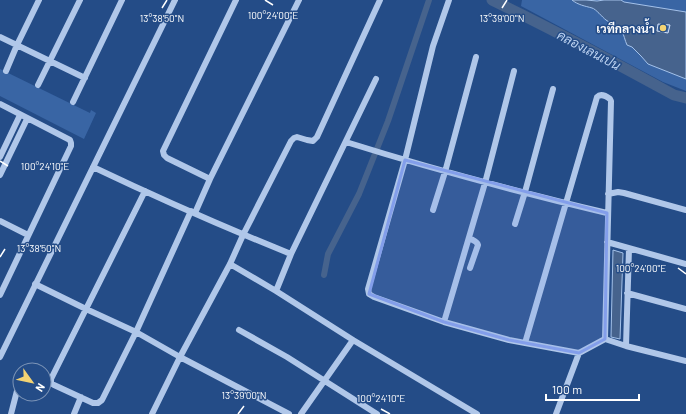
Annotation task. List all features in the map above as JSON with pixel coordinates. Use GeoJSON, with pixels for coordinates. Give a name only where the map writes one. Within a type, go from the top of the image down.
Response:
{"type":"FeatureCollection","features":[{"type":"Feature","properties":{"kind":"street"},"geometry":{"type":"LineString","coordinates":[[6,71],[39,0]]}},
{"type":"Feature","properties":{"kind":"street"},"geometry":{"type":"LineString","coordinates":[[38,85],[80,0]]}},
{"type":"Feature","properties":{"kind":"street"},"geometry":{"type":"LineString","coordinates":[[73,102],[122,0]]}},
{"type":"Feature","properties":{"kind":"street"},"geometry":{"type":"LineString","coordinates":[[0,357],[175,0]]}},
{"type":"Feature","properties":{"kind":"street"},"geometry":{"type":"LineString","coordinates":[[210,179],[167,158],[163,151],[236,0]]}},
{"type":"Feature","properties":{"kind":"street"},"geometry":{"type":"LineString","coordinates":[[144,191],[51,379],[51,383],[54,385],[93,403],[98,403],[102,400],[193,212],[299,0]]}},
{"type":"Feature","properties":{"kind":"street"},"geometry":{"type":"LineString","coordinates":[[152,414],[294,138],[297,137],[313,141],[317,137],[380,0]]}},
{"type":"Feature","properties":{"kind":"street"},"geometry":{"type":"LineString","coordinates":[[449,0],[433,46],[405,160],[368,289],[369,294],[444,322],[509,340],[578,353],[605,339],[626,346],[686,361]]}},
{"type":"Feature","properties":{"kind":"street"},"geometry":{"type":"LineString","coordinates":[[0,37],[85,78]]}},
{"type":"Feature","properties":{"kind":"street"},"geometry":{"type":"LineString","coordinates":[[433,210],[445,172],[476,57]]}},
{"type":"Feature","properties":{"kind":"street"},"geometry":{"type":"LineString","coordinates":[[444,322],[485,183],[514,71]]}},
{"type":"Feature","properties":{"kind":"street"},"geometry":{"type":"LineString","coordinates":[[276,291],[291,254],[376,79]]}},
{"type":"Feature","properties":{"kind":"street"},"geometry":{"type":"LineString","coordinates":[[515,224],[554,89]]}},
{"type":"Feature","properties":{"kind":"street"},"geometry":{"type":"LineString","coordinates":[[525,343],[597,97],[599,95],[608,97],[611,101],[605,339]]}},
{"type":"Feature","properties":{"kind":"street"},"geometry":{"type":"LineString","coordinates":[[0,104],[70,140],[71,143],[0,295]]}},
{"type":"Feature","properties":{"kind":"street"},"geometry":{"type":"LineString","coordinates":[[0,157],[20,115]]}},
{"type":"Feature","properties":{"kind":"street"},"geometry":{"type":"LineString","coordinates":[[0,175],[27,119]]}},
{"type":"Feature","properties":{"kind":"street"},"geometry":{"type":"LineString","coordinates":[[346,142],[485,183],[607,213]]}},
{"type":"Feature","properties":{"kind":"street"},"geometry":{"type":"LineString","coordinates":[[93,167],[243,235],[291,254]]}},
{"type":"Feature","properties":{"kind":"street"},"geometry":{"type":"LineString","coordinates":[[608,194],[618,192],[624,193],[686,210]]}},
{"type":"Feature","properties":{"kind":"street"},"geometry":{"type":"LineString","coordinates":[[0,220],[28,235]]}},
{"type":"Feature","properties":{"kind":"street"},"geometry":{"type":"LineString","coordinates":[[468,238],[478,245],[470,268]]}},
{"type":"Feature","properties":{"kind":"street"},"geometry":{"type":"LineString","coordinates":[[607,242],[686,264]]}},
{"type":"Feature","properties":{"kind":"street"},"geometry":{"type":"LineString","coordinates":[[626,346],[629,248]]}},
{"type":"Feature","properties":{"kind":"street"},"geometry":{"type":"LineString","coordinates":[[230,264],[476,414]]}},
{"type":"Feature","properties":{"kind":"street"},"geometry":{"type":"LineString","coordinates":[[35,284],[136,332],[180,357],[289,414]]}},
{"type":"Feature","properties":{"kind":"street"},"geometry":{"type":"LineString","coordinates":[[628,293],[686,309]]}},
{"type":"Feature","properties":{"kind":"street"},"geometry":{"type":"LineString","coordinates":[[239,330],[287,357],[377,414]]}},
{"type":"Feature","properties":{"kind":"street"},"geometry":{"type":"LineString","coordinates":[[301,414],[353,340]]}},
{"type":"Feature","properties":{"kind":"street"},"geometry":{"type":"LineString","coordinates":[[556,414],[578,353]]}},
{"type":"Feature","properties":{"kind":"street"},"geometry":{"type":"LineString","coordinates":[[74,414],[81,398]]}},
{"type":"Feature","properties":{"kind":"street"},"geometry":{"type":"LineString","coordinates":[[11,414],[14,402]]}},
{"type":"Feature","properties":{"kind":"highlighted area"},"geometry":{"type":"Polygon","coordinates":[[[405,160],[607,213],[605,339],[579,353],[509,340],[444,322],[369,294],[405,160]]]}},
{"type":"Feature","properties":{"kind":"shaded area"},"geometry":{"type":"Polygon","coordinates":[[[522,0],[686,0],[686,91],[663,82],[521,6],[522,0]]]}},
{"type":"Feature","properties":{"kind":"shaded area"},"geometry":{"type":"Polygon","coordinates":[[[572,0],[621,0],[624,2],[686,12],[686,79],[648,64],[632,47],[627,45],[623,33],[619,28],[606,20],[594,9],[572,0]]]}},
{"type":"Feature","properties":{"kind":"shaded area"},"geometry":{"type":"Polygon","coordinates":[[[0,69],[90,113],[91,110],[96,113],[84,139],[0,96],[0,69]]]}},
{"type":"Feature","properties":{"kind":"shaded area"},"geometry":{"type":"Polygon","coordinates":[[[613,250],[623,253],[620,339],[611,337],[613,250]]]}},
{"type":"Feature","properties":{"kind":"building","name":"เวทีกลางน้ำ"},"geometry":{"type":"Polygon","coordinates":[[[658,24],[670,25],[668,33],[657,31],[658,24]]]}},
{"type":"Feature","properties":{"kind":"waterway"},"geometry":{"type":"LineString","coordinates":[[324,275],[328,254],[359,194],[388,121],[429,0]]}},
{"type":"Feature","properties":{"kind":"waterway","name":"คลองเลนเปน"},"geometry":{"type":"LineString","coordinates":[[492,0],[584,46],[674,95],[686,98]]}},
{"type":"Feature","properties":{"kind":"place","name":"เวทีกลางน้ำ"},"geometry":{"type":"Point","coordinates":[663,28]}}]}
